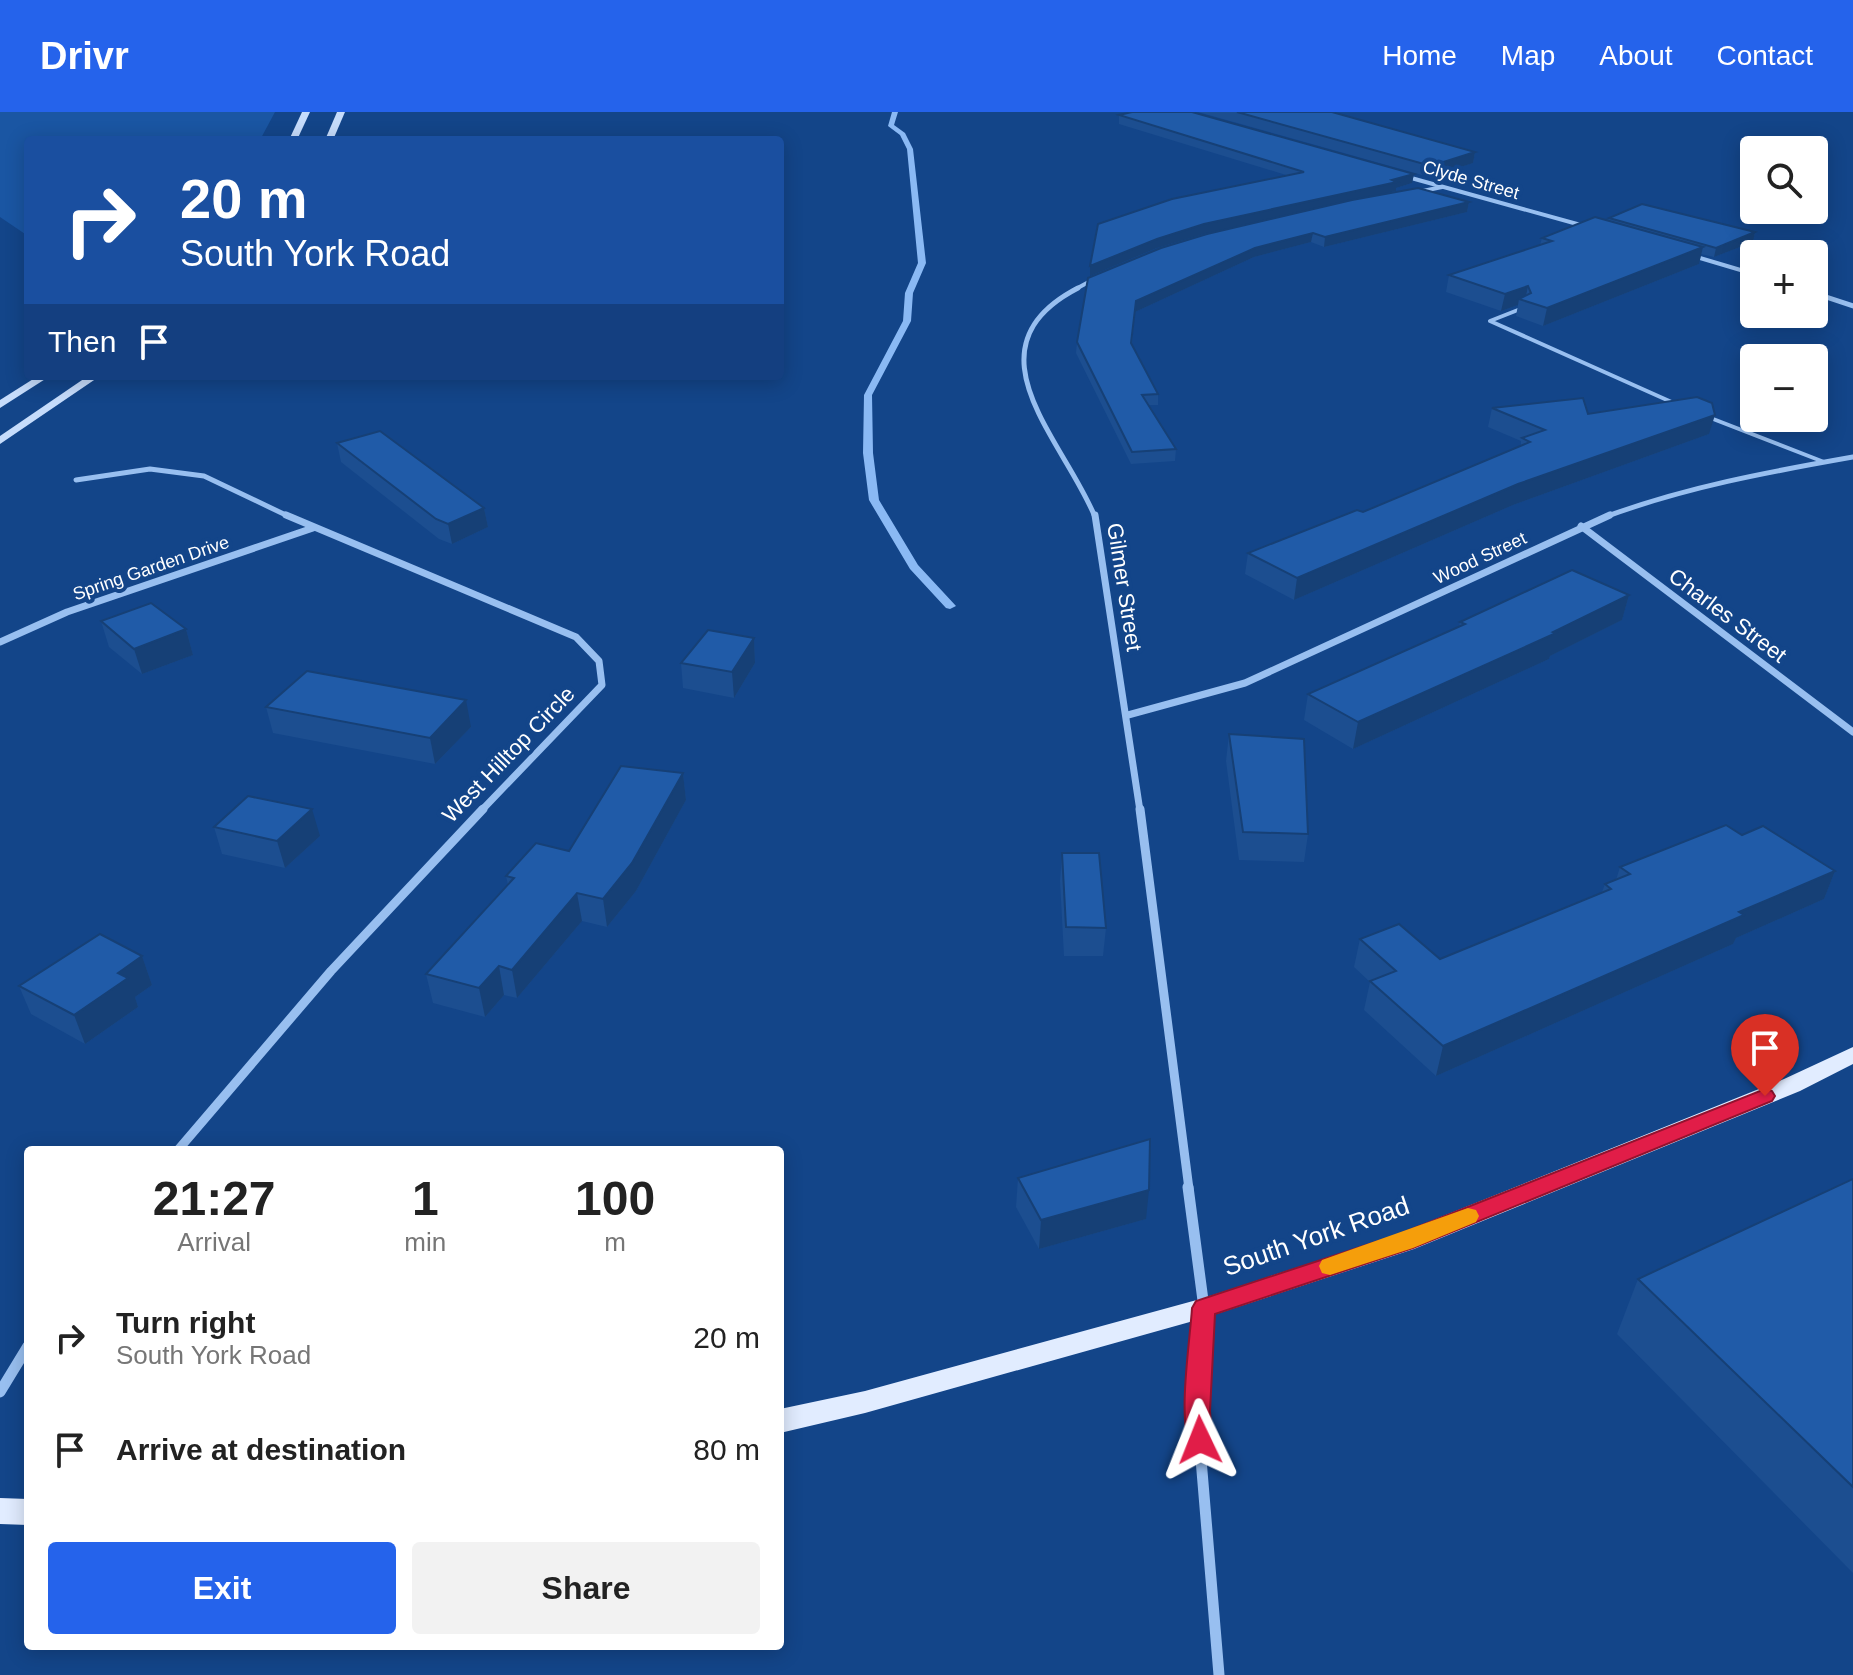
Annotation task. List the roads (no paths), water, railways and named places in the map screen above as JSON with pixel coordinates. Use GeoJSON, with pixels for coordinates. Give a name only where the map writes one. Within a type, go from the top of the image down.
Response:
{"type":"FeatureCollection","features":[{"type":"Feature","properties":{"kind":"main road"},"geometry":{"type":"LineString","coordinates":[[295,136],[306,112]]}},
{"type":"Feature","properties":{"kind":"main road"},"geometry":{"type":"LineString","coordinates":[[331,136],[341,112]]}},
{"type":"Feature","properties":{"kind":"main road"},"geometry":{"type":"LineString","coordinates":[[0,405],[39,380]]}},
{"type":"Feature","properties":{"kind":"main road"},"geometry":{"type":"LineString","coordinates":[[0,441],[89,380]]}},
{"type":"Feature","properties":{"kind":"main road","name":"South York Road"},"geometry":{"type":"LineString","coordinates":[[784,1420],[877,1399],[1204,1308],[1405,1242],[1792,1085],[1853,1055]]}},
{"type":"Feature","properties":{"kind":"main road"},"geometry":{"type":"LineString","coordinates":[[0,1511],[24,1512]]}},
{"type":"Feature","properties":{"kind":"street","name":"Clyde Street"},"geometry":{"type":"LineString","coordinates":[[1399,174],[1591,228]]}},
{"type":"Feature","properties":{"kind":"street"},"geometry":{"type":"LineString","coordinates":[[1413,193],[1442,187]]}},
{"type":"Feature","properties":{"kind":"street"},"geometry":{"type":"LineString","coordinates":[[1680,253],[1740,270]]}},
{"type":"Feature","properties":{"kind":"street","name":"Gilmer Street"},"geometry":{"type":"LineString","coordinates":[[1098,276],[1052,301],[1038,315],[1029,331],[1023,366],[1033,404],[1095,515],[1128,715],[1204,1308],[1197,1411],[1219,1675]]}},
{"type":"Feature","properties":{"kind":"street"},"geometry":{"type":"LineString","coordinates":[[1828,298],[1853,306]]}},
{"type":"Feature","properties":{"kind":"street","name":"Wood Street"},"geometry":{"type":"LineString","coordinates":[[1128,715],[1245,683],[1581,526],[1653,499],[1705,484],[1853,457]]}},
{"type":"Feature","properties":{"kind":"street","name":"West Hilltop Circle"},"geometry":{"type":"LineString","coordinates":[[76,480],[150,469],[204,476],[313,528],[576,637],[599,661],[602,685],[412,883],[224,1092],[181,1146]]}},
{"type":"Feature","properties":{"kind":"street","name":"Charles Street"},"geometry":{"type":"LineString","coordinates":[[1581,526],[1853,732]]}},
{"type":"Feature","properties":{"kind":"street","name":"Spring Garden Drive"},"geometry":{"type":"LineString","coordinates":[[0,642],[67,612],[313,528]]}},
{"type":"Feature","properties":{"kind":"street"},"geometry":{"type":"LineString","coordinates":[[0,1392],[24,1353]]}},
{"type":"Feature","properties":{"kind":"lane"},"geometry":{"type":"LineString","coordinates":[[1523,308],[1490,321],[1590,364],[1618,382],[1677,405]]}},
{"type":"Feature","properties":{"kind":"lane"},"geometry":{"type":"LineString","coordinates":[[1706,416],[1824,462]]}},
{"type":"Feature","properties":{"kind":"waterway"},"geometry":{"type":"LineString","coordinates":[[895,112],[891,126],[903,134],[910,149],[922,263],[909,293],[907,321],[868,395],[868,453],[874,500],[914,567],[950,606]]}}]}
